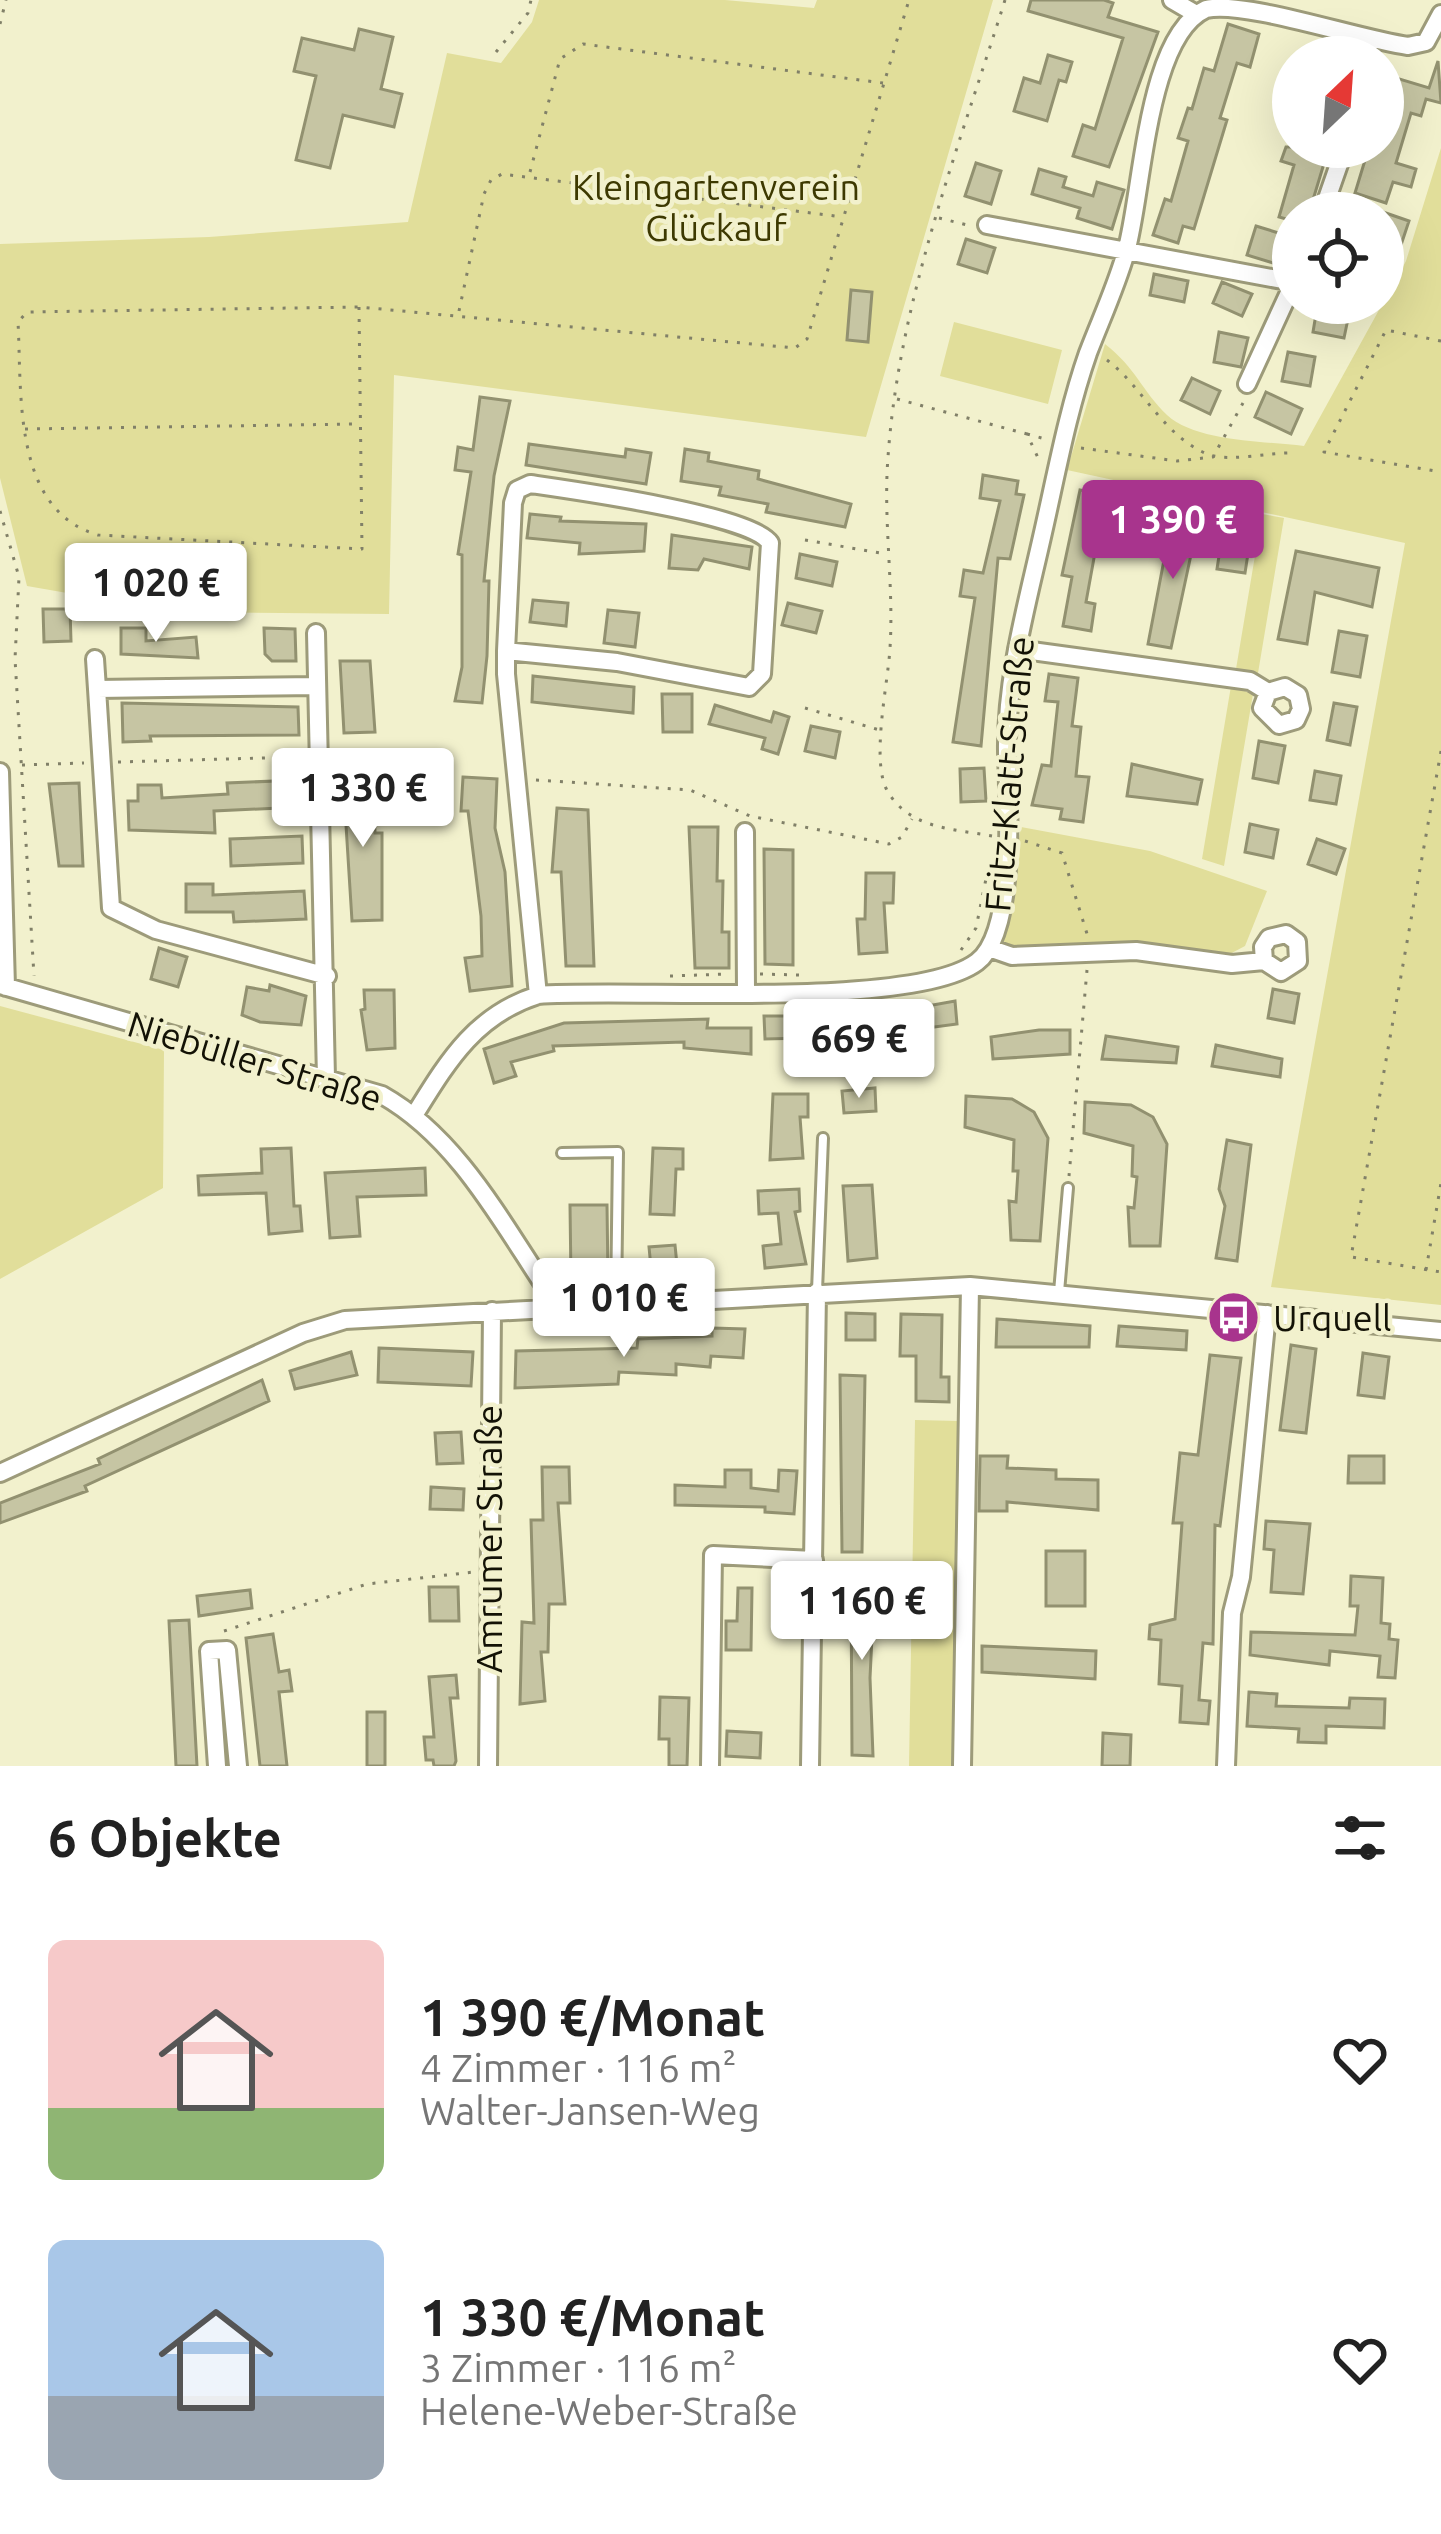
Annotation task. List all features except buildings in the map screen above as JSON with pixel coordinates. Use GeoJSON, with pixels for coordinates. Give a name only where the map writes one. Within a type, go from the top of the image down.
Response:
{"type":"FeatureCollection","features":[{"type":"Feature","properties":{"kind":"street"},"geometry":{"type":"LineString","coordinates":[[1172,0],[1196,14],[1236,3],[1332,36]]}},
{"type":"Feature","properties":{"kind":"street","name":"Fritz-Klatt-Straße"},"geometry":{"type":"LineString","coordinates":[[415,1114],[462,1042],[503,1009],[538,995],[746,982],[905,984],[960,971],[989,948],[1017,649],[1062,443],[1126,251],[1156,96],[1172,46],[1196,14]]}},
{"type":"Feature","properties":{"kind":"street"},"geometry":{"type":"LineString","coordinates":[[1404,46],[1418,45],[1433,34],[1441,14]]}},
{"type":"Feature","properties":{"kind":"street"},"geometry":{"type":"LineString","coordinates":[[987,225],[1272,279]]}},
{"type":"Feature","properties":{"kind":"street"},"geometry":{"type":"LineString","coordinates":[[1247,384],[1274,324]]}},
{"type":"Feature","properties":{"kind":"street"},"geometry":{"type":"LineString","coordinates":[[506,651],[616,662],[753,686],[762,674],[770,543],[754,529],[653,505],[523,485],[513,502],[506,651],[538,995]]}},
{"type":"Feature","properties":{"kind":"street"},"geometry":{"type":"LineString","coordinates":[[316,633],[326,1078]]}},
{"type":"Feature","properties":{"kind":"street"},"geometry":{"type":"LineString","coordinates":[[1017,649],[1182,668],[1250,681],[1268,692]]}},
{"type":"Feature","properties":{"kind":"street"},"geometry":{"type":"LineString","coordinates":[[95,658],[111,908],[156,930],[327,976]]}},
{"type":"Feature","properties":{"kind":"street"},"geometry":{"type":"LineString","coordinates":[[98,689],[317,686]]}},
{"type":"Feature","properties":{"kind":"street"},"geometry":{"type":"LineString","coordinates":[[0,772],[3,986]]}},
{"type":"Feature","properties":{"kind":"street"},"geometry":{"type":"LineString","coordinates":[[745,832],[746,982]]}},
{"type":"Feature","properties":{"kind":"street"},"geometry":{"type":"LineString","coordinates":[[989,948],[1012,956],[1089,951],[1232,964],[1264,961]]}},
{"type":"Feature","properties":{"kind":"street","name":"Niebüller Straße"},"geometry":{"type":"LineString","coordinates":[[3,986],[326,1078],[382,1096],[415,1114],[441,1138],[558,1306]]}},
{"type":"Feature","properties":{"kind":"street"},"geometry":{"type":"LineString","coordinates":[[962,1766],[970,1286]]}},
{"type":"Feature","properties":{"kind":"street"},"geometry":{"type":"LineString","coordinates":[[0,1473],[302,1334],[345,1320],[970,1286],[1441,1331]]}},
{"type":"Feature","properties":{"kind":"street"},"geometry":{"type":"LineString","coordinates":[[810,1766],[817,1292]]}},
{"type":"Feature","properties":{"kind":"street","name":"Amrumer Straße"},"geometry":{"type":"LineString","coordinates":[[488,1766],[491,1311]]}},
{"type":"Feature","properties":{"kind":"street"},"geometry":{"type":"LineString","coordinates":[[1226,1766],[1232,1613],[1241,1577],[1267,1314]]}},
{"type":"Feature","properties":{"kind":"street"},"geometry":{"type":"LineString","coordinates":[[710,1766],[713,1555],[814,1560]]}},
{"type":"Feature","properties":{"kind":"street"},"geometry":{"type":"LineString","coordinates":[[217,1766],[209,1651],[226,1650],[238,1766]]}},
{"type":"Feature","properties":{"kind":"lane"},"geometry":{"type":"LineString","coordinates":[[817,1292],[823,1138]]}},
{"type":"Feature","properties":{"kind":"lane"},"geometry":{"type":"LineString","coordinates":[[562,1153],[618,1152],[616,1304]]}},
{"type":"Feature","properties":{"kind":"lane"},"geometry":{"type":"LineString","coordinates":[[1059,1294],[1068,1188]]}},
{"type":"Feature","properties":{"kind":"path"},"geometry":{"type":"LineString","coordinates":[[0,24],[6,0]]}},
{"type":"Feature","properties":{"kind":"path"},"geometry":{"type":"LineString","coordinates":[[496,52],[528,13],[531,0]]}},
{"type":"Feature","properties":{"kind":"path"},"geometry":{"type":"LineString","coordinates":[[359,308],[362,549],[98,535],[78,529],[41,489],[23,429],[18,322],[27,313],[359,308],[459,313],[795,349],[807,339],[909,0]]}},
{"type":"Feature","properties":{"kind":"path"},"geometry":{"type":"LineString","coordinates":[[1005,0],[914,293],[895,399],[888,460],[891,644],[883,784],[912,818],[1050,845],[1062,853],[1072,893],[1088,926],[1089,951],[1068,1188]]}},
{"type":"Feature","properties":{"kind":"path"},"geometry":{"type":"LineString","coordinates":[[530,173],[560,59],[583,44],[884,83]]}},
{"type":"Feature","properties":{"kind":"path"},"geometry":{"type":"LineString","coordinates":[[459,313],[491,180],[530,173],[843,217]]}},
{"type":"Feature","properties":{"kind":"path"},"geometry":{"type":"LineString","coordinates":[[938,218],[987,225]]}},
{"type":"Feature","properties":{"kind":"path"},"geometry":{"type":"LineString","coordinates":[[1441,341],[1386,331],[1324,452],[1441,472]]}},
{"type":"Feature","properties":{"kind":"path"},"geometry":{"type":"LineString","coordinates":[[1089,351],[1135,381],[1177,435],[1213,457]]}},
{"type":"Feature","properties":{"kind":"path"},"geometry":{"type":"LineString","coordinates":[[1213,457],[1247,396],[1247,384]]}},
{"type":"Feature","properties":{"kind":"path"},"geometry":{"type":"LineString","coordinates":[[895,399],[1112,455],[1177,461],[1294,453]]}},
{"type":"Feature","properties":{"kind":"path"},"geometry":{"type":"LineString","coordinates":[[23,429],[357,424]]}},
{"type":"Feature","properties":{"kind":"path"},"geometry":{"type":"LineString","coordinates":[[1028,434],[1052,490]]}},
{"type":"Feature","properties":{"kind":"path"},"geometry":{"type":"LineString","coordinates":[[0,511],[19,577],[20,765],[36,996]]}},
{"type":"Feature","properties":{"kind":"path"},"geometry":{"type":"LineString","coordinates":[[805,540],[890,554]]}},
{"type":"Feature","properties":{"kind":"path"},"geometry":{"type":"LineString","coordinates":[[805,708],[883,731]]}},
{"type":"Feature","properties":{"kind":"path"},"geometry":{"type":"LineString","coordinates":[[1441,751],[1351,1257],[1441,1273]]}},
{"type":"Feature","properties":{"kind":"path"},"geometry":{"type":"LineString","coordinates":[[20,765],[386,754]]}},
{"type":"Feature","properties":{"kind":"path"},"geometry":{"type":"LineString","coordinates":[[516,778],[690,790],[749,816],[889,844],[902,837],[912,818]]}},
{"type":"Feature","properties":{"kind":"path"},"geometry":{"type":"LineString","coordinates":[[962,950],[976,928],[1001,837]]}},
{"type":"Feature","properties":{"kind":"path"},"geometry":{"type":"LineString","coordinates":[[663,976],[746,982],[811,975]]}},
{"type":"Feature","properties":{"kind":"path"},"geometry":{"type":"LineString","coordinates":[[1426,1270],[1441,1183]]}},
{"type":"Feature","properties":{"kind":"path"},"geometry":{"type":"LineString","coordinates":[[226,1650],[224,1629],[301,1603],[416,1575],[488,1571]]}},
{"type":"Feature","properties":{"kind":"green space","name":"Kleingartenverein Glückauf"},"geometry":{"type":"Polygon","coordinates":[[[539,0],[725,0],[814,8],[817,0],[993,0],[866,437],[394,375],[389,614],[176,612],[27,586],[0,478],[0,244],[209,237],[408,222],[447,53],[501,63],[532,22],[539,0]]]}},
{"type":"Feature","properties":{"kind":"green space"},"geometry":{"type":"Polygon","coordinates":[[[1441,148],[1441,1305],[1271,1287],[1405,543],[1067,470],[1105,344],[1158,406],[1180,424],[1232,439],[1304,446],[1371,324],[1404,324],[1406,261],[1441,148]]]}},
{"type":"Feature","properties":{"kind":"green space"},"geometry":{"type":"Polygon","coordinates":[[[954,322],[1062,350],[1048,404],[940,376],[954,322]]]}},
{"type":"Feature","properties":{"kind":"green space"},"geometry":{"type":"Polygon","coordinates":[[[1262,514],[1284,518],[1258,673],[1236,669],[1262,514]]]}},
{"type":"Feature","properties":{"kind":"green space"},"geometry":{"type":"Polygon","coordinates":[[[1231,686],[1253,694],[1224,866],[1202,859],[1231,686]]]}},
{"type":"Feature","properties":{"kind":"green space"},"geometry":{"type":"Polygon","coordinates":[[[1021,827],[1150,851],[1267,891],[1245,946],[1226,956],[1005,949],[1001,945],[1021,827]]]}},
{"type":"Feature","properties":{"kind":"green space"},"geometry":{"type":"Polygon","coordinates":[[[0,1006],[164,1050],[163,1188],[0,1279],[0,1006]]]}},
{"type":"Feature","properties":{"kind":"green space"},"geometry":{"type":"Polygon","coordinates":[[[915,1420],[959,1421],[953,1766],[909,1766],[915,1420]]]}},
{"type":"Feature","properties":{"kind":"place","name":"Urquell"},"geometry":{"type":"Point","coordinates":[1234,1318]}}]}
